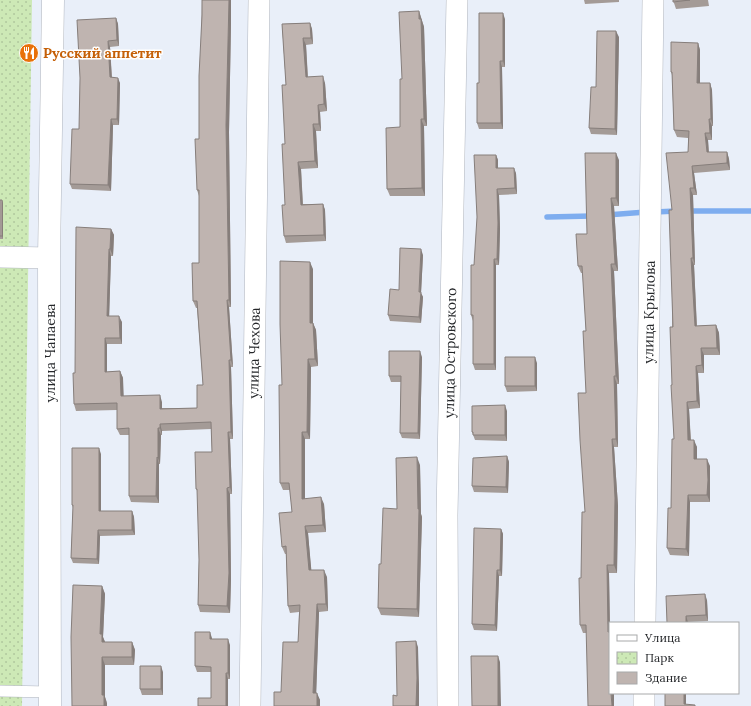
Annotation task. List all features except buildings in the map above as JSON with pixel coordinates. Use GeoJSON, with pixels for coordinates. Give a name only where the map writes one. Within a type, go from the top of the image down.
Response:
{"type":"FeatureCollection","features":[{"type":"Feature","properties":{"kind":"street","name":"улица Чапаева"},"geometry":{"type":"LineString","coordinates":[[50,699],[49,258],[53,0]]}},
{"type":"Feature","properties":{"kind":"street","name":"улица Чехова"},"geometry":{"type":"LineString","coordinates":[[250,706],[259,0]]}},
{"type":"Feature","properties":{"kind":"street","name":"улица Островского"},"geometry":{"type":"LineString","coordinates":[[448,706],[447,507],[457,0]]}},
{"type":"Feature","properties":{"kind":"street","name":"улица Крылова"},"geometry":{"type":"LineString","coordinates":[[645,622],[653,0]]}},
{"type":"Feature","properties":{"kind":"street"},"geometry":{"type":"LineString","coordinates":[[0,257],[49,258]]}},
{"type":"Feature","properties":{"kind":"street"},"geometry":{"type":"LineString","coordinates":[[644,694],[644,706]]}},
{"type":"Feature","properties":{"kind":"lane"},"geometry":{"type":"LineString","coordinates":[[0,692],[50,699]]}},
{"type":"Feature","properties":{"kind":"green space"},"geometry":{"type":"Polygon","coordinates":[[[0,0],[32,0],[22,706],[0,706],[0,0]]]}},
{"type":"Feature","properties":{"kind":"waterway"},"geometry":{"type":"LineString","coordinates":[[655,212],[676,211]]}},
{"type":"Feature","properties":{"kind":"waterway"},"geometry":{"type":"LineString","coordinates":[[687,211],[751,211]]}},
{"type":"Feature","properties":{"kind":"waterway"},"geometry":{"type":"LineString","coordinates":[[607,215],[646,212]]}},
{"type":"Feature","properties":{"kind":"waterway"},"geometry":{"type":"LineString","coordinates":[[547,217],[592,216]]}},
{"type":"Feature","properties":{"kind":"place","name":"Русский аппетит"},"geometry":{"type":"Point","coordinates":[29,53]}}]}
